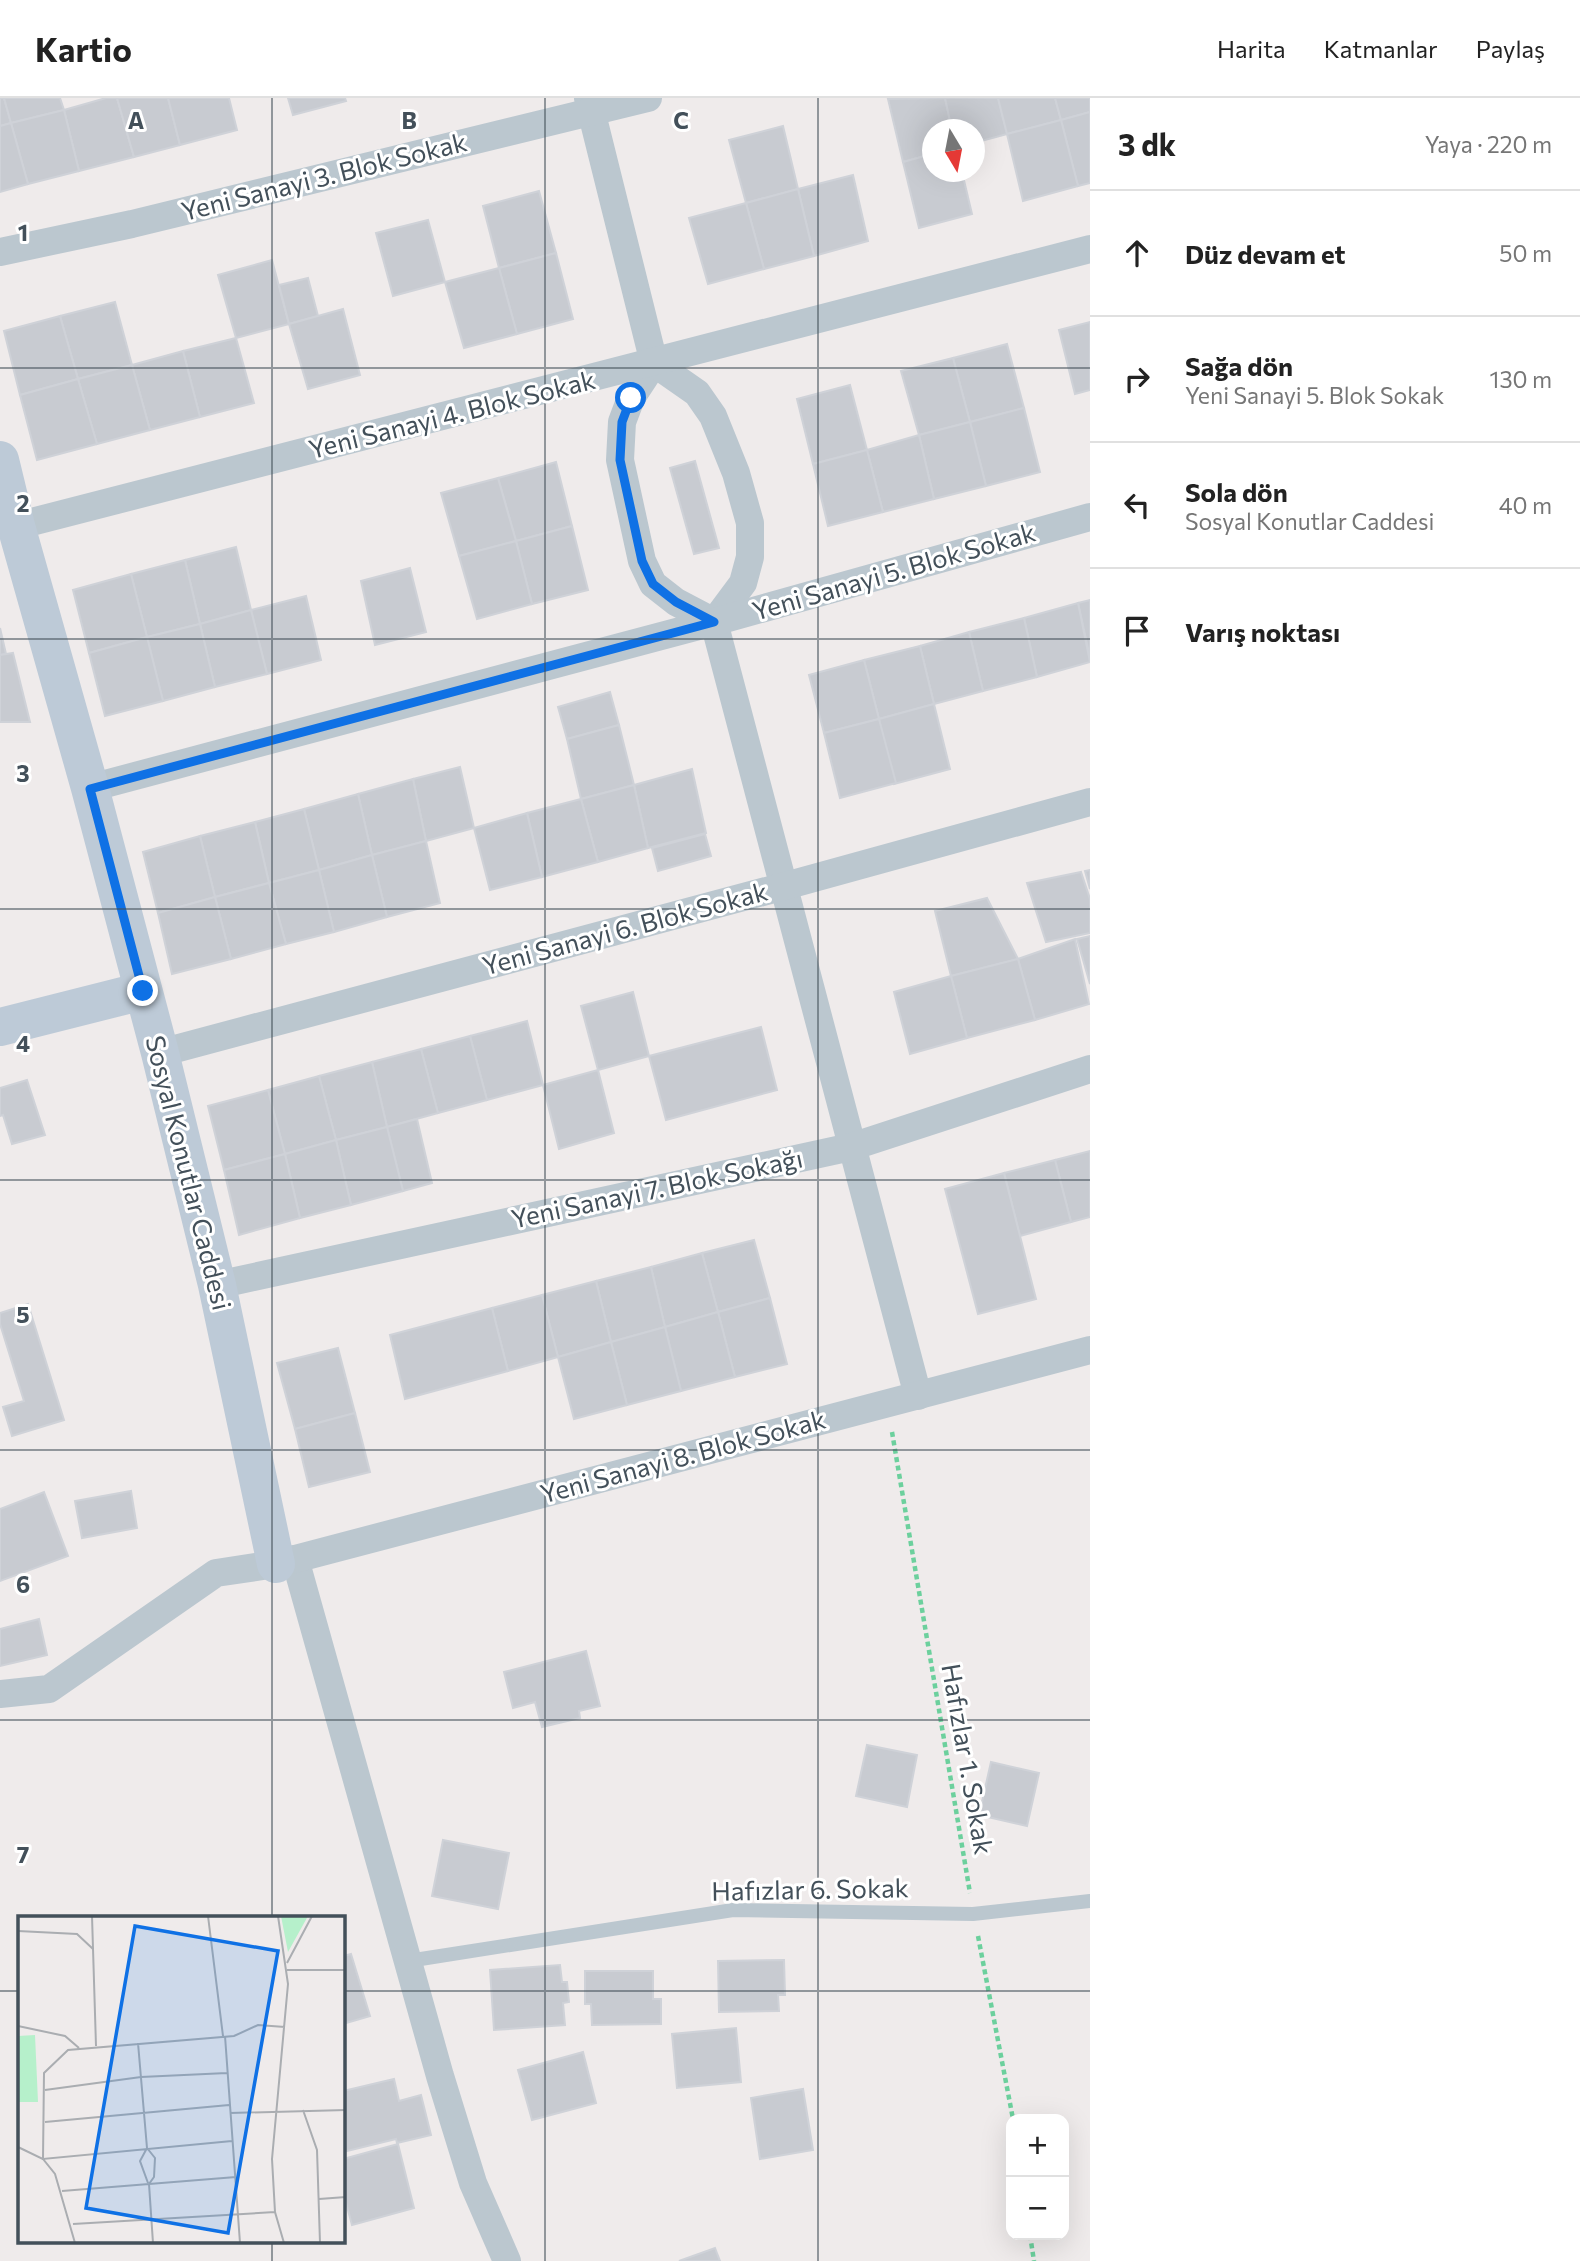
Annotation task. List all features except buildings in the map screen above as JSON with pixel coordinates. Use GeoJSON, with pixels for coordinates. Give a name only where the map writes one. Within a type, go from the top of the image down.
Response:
{"type":"FeatureCollection","features":[{"type":"Feature","properties":{"kind":"street","name":"Yeni Sanayi 3. Blok Sokak"},"geometry":{"type":"LineString","coordinates":[[0,252],[132,224],[590,105],[648,98]]}},
{"type":"Feature","properties":{"kind":"street"},"geometry":{"type":"LineString","coordinates":[[590,105],[654,363],[697,393],[713,416],[736,473],[750,523],[750,557],[743,583],[714,622]]}},
{"type":"Feature","properties":{"kind":"street","name":"Yeni Sanayi 4. Blok Sokak"},"geometry":{"type":"LineString","coordinates":[[16,526],[1090,249]]}},
{"type":"Feature","properties":{"kind":"street"},"geometry":{"type":"LineString","coordinates":[[654,363],[631,398],[622,422],[620,460],[642,561],[653,584],[676,602],[714,622],[918,1396]]}},
{"type":"Feature","properties":{"kind":"street","name":"Sosyal Konutlar Caddesi"},"geometry":{"type":"LineString","coordinates":[[0,460],[160,1053],[286,1562]]}},
{"type":"Feature","properties":{"kind":"street","name":"Yeni Sanayi 5. Blok Sokak"},"geometry":{"type":"LineString","coordinates":[[90,789],[714,622],[1090,517]]}},
{"type":"Feature","properties":{"kind":"street","name":"Yeni Sanayi 6. Blok Sokak"},"geometry":{"type":"LineString","coordinates":[[160,1053],[1090,802]]}},
{"type":"Feature","properties":{"kind":"street"},"geometry":{"type":"LineString","coordinates":[[0,1027],[143,991]]}},
{"type":"Feature","properties":{"kind":"street","name":"Yeni Sanayi 7. Blok Sokağı"},"geometry":{"type":"LineString","coordinates":[[217,1285],[851,1147],[1090,1069]]}},
{"type":"Feature","properties":{"kind":"street","name":"Yeni Sanayi 8. Blok Sokak"},"geometry":{"type":"LineString","coordinates":[[0,1694],[49,1689],[216,1573],[286,1562],[1090,1350]]}},
{"type":"Feature","properties":{"kind":"street"},"geometry":{"type":"LineString","coordinates":[[286,1562],[473,2183],[507,2261]]}},
{"type":"Feature","properties":{"kind":"lane","name":"Hafızlar 6. Sokak"},"geometry":{"type":"LineString","coordinates":[[408,1961],[733,1910],[973,1914],[1090,1901]]}},
{"type":"Feature","properties":{"kind":"path","name":"Hafızlar 1. Sokak"},"geometry":{"type":"LineString","coordinates":[[887,1404],[973,1914],[1012,2114]]}},
{"type":"Feature","properties":{"kind":"path"},"geometry":{"type":"LineString","coordinates":[[1031,2240],[1034,2261]]}},
{"type":"Feature","properties":{"kind":"route"},"geometry":{"type":"LineString","coordinates":[[143,991],[90,789],[714,622],[676,602],[653,584],[642,561],[620,460],[622,422],[631,398]]}}]}
